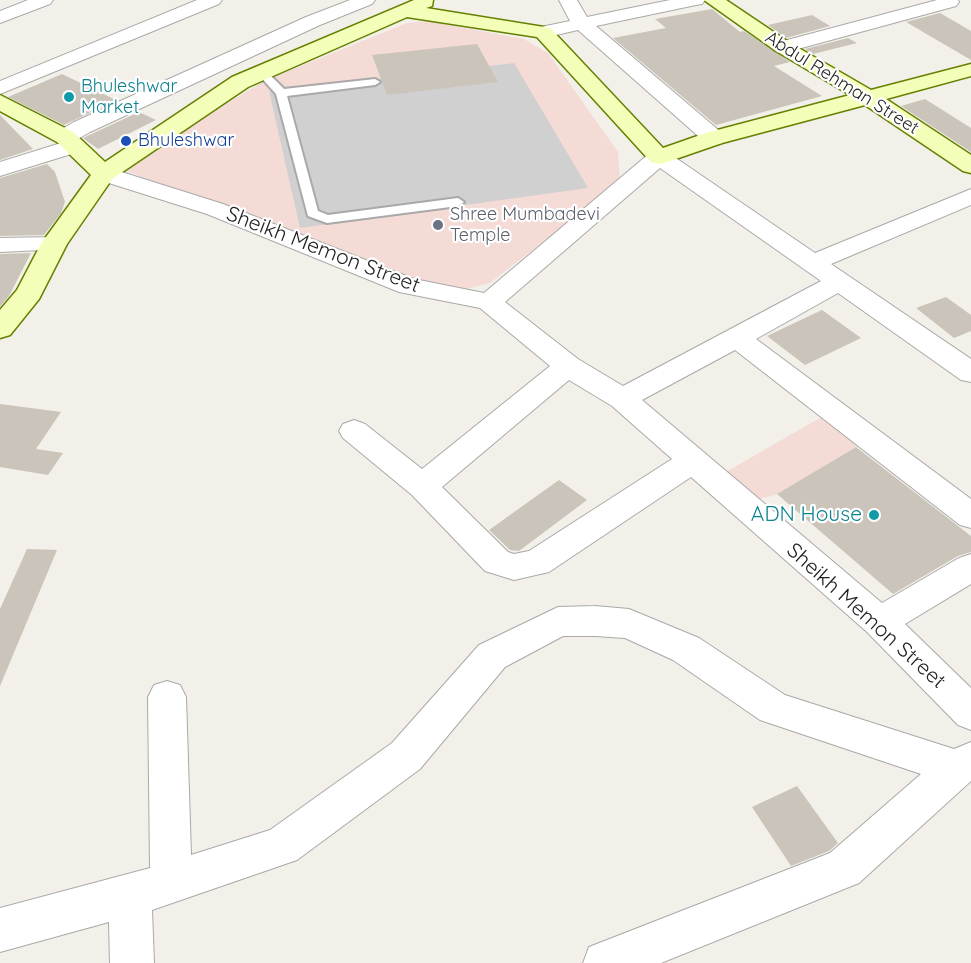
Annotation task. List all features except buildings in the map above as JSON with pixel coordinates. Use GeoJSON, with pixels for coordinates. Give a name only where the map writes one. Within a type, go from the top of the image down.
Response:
{"type":"FeatureCollection","features":[{"type":"Feature","properties":{"kind":"street"},"geometry":{"type":"LineString","coordinates":[[0,17],[44,0]]}},
{"type":"Feature","properties":{"kind":"street"},"geometry":{"type":"LineString","coordinates":[[0,88],[213,0]]}},
{"type":"Feature","properties":{"kind":"street"},"geometry":{"type":"LineString","coordinates":[[0,170],[69,141],[82,127],[313,21],[366,0]]}},
{"type":"Feature","properties":{"kind":"street"},"geometry":{"type":"LineString","coordinates":[[568,0],[581,23],[714,138]]}},
{"type":"Feature","properties":{"kind":"street"},"geometry":{"type":"LineString","coordinates":[[0,329],[29,293],[54,244],[104,174],[240,82],[406,10],[430,7],[543,32],[696,0]]}},
{"type":"Feature","properties":{"kind":"street","name":"Abdul Rehman Street"},"geometry":{"type":"LineString","coordinates":[[713,0],[783,47],[870,98],[971,166]]}},
{"type":"Feature","properties":{"kind":"street"},"geometry":{"type":"LineString","coordinates":[[783,47],[954,4]]}},
{"type":"Feature","properties":{"kind":"street"},"geometry":{"type":"LineString","coordinates":[[543,32],[659,157],[971,373]]}},
{"type":"Feature","properties":{"kind":"street"},"geometry":{"type":"LineString","coordinates":[[489,302],[659,157],[714,138],[971,70]]}},
{"type":"Feature","properties":{"kind":"street"},"geometry":{"type":"LineString","coordinates":[[0,102],[69,141],[104,174]]}},
{"type":"Feature","properties":{"kind":"street","name":"Sheikh Memon Street"},"geometry":{"type":"LineString","coordinates":[[104,174],[215,209],[408,286],[489,302],[568,366],[622,399],[880,622],[971,713]]}},
{"type":"Feature","properties":{"kind":"street"},"geometry":{"type":"LineString","coordinates":[[812,263],[971,196]]}},
{"type":"Feature","properties":{"kind":"street"},"geometry":{"type":"LineString","coordinates":[[0,245],[54,244]]}},
{"type":"Feature","properties":{"kind":"street"},"geometry":{"type":"LineString","coordinates":[[622,399],[738,339],[840,282]]}},
{"type":"Feature","properties":{"kind":"street"},"geometry":{"type":"LineString","coordinates":[[738,339],[971,516]]}},
{"type":"Feature","properties":{"kind":"street"},"geometry":{"type":"LineString","coordinates":[[423,486],[443,466],[568,366]]}},
{"type":"Feature","properties":{"kind":"street"},"geometry":{"type":"LineString","coordinates":[[354,431],[423,486],[497,562],[514,567],[537,563],[692,461]]}},
{"type":"Feature","properties":{"kind":"street"},"geometry":{"type":"LineString","coordinates":[[880,622],[971,567]]}},
{"type":"Feature","properties":{"kind":"street"},"geometry":{"type":"LineString","coordinates":[[0,930],[130,895],[282,846],[406,756],[492,656],[558,622],[595,621],[629,624],[686,649],[773,708],[964,764]]}},
{"type":"Feature","properties":{"kind":"street"},"geometry":{"type":"LineString","coordinates":[[167,697],[171,882]]}},
{"type":"Feature","properties":{"kind":"street"},"geometry":{"type":"LineString","coordinates":[[605,963],[844,868],[964,764]]}},
{"type":"Feature","properties":{"kind":"street"},"geometry":{"type":"LineString","coordinates":[[130,895],[132,963]]}},
{"type":"Feature","properties":{"kind":"lane"},"geometry":{"type":"LineString","coordinates":[[262,73],[280,93],[309,207],[318,217],[327,219],[458,202]]}},
{"type":"Feature","properties":{"kind":"lane"},"geometry":{"type":"LineString","coordinates":[[280,93],[375,82]]}},
{"type":"Feature","properties":{"kind":"shaded area"},"geometry":{"type":"Polygon","coordinates":[[[427,21],[524,39],[548,53],[618,152],[620,180],[490,283],[458,291],[422,286],[297,243],[120,168],[264,81],[407,23],[427,21]],[[514,63],[269,91],[301,227],[514,63]]]}},
{"type":"Feature","properties":{"kind":"shaded area"},"geometry":{"type":"Polygon","coordinates":[[[514,63],[588,188],[300,228],[269,91],[514,63]]]}},
{"type":"Feature","properties":{"kind":"shaded area"},"geometry":{"type":"Polygon","coordinates":[[[832,411],[864,442],[777,494],[760,499],[738,488],[726,472],[832,411]]]}},
{"type":"Feature","properties":{"kind":"place","name":"Bhuleshwar Market"},"geometry":{"type":"Point","coordinates":[69,97]}},
{"type":"Feature","properties":{"kind":"place","name":"Bhuleshwar"},"geometry":{"type":"Point","coordinates":[126,141]}},
{"type":"Feature","properties":{"kind":"place","name":"Shree Mumbadevi Temple"},"geometry":{"type":"Point","coordinates":[438,225]}},
{"type":"Feature","properties":{"kind":"place","name":"ADN House"},"geometry":{"type":"Point","coordinates":[874,515]}}]}
